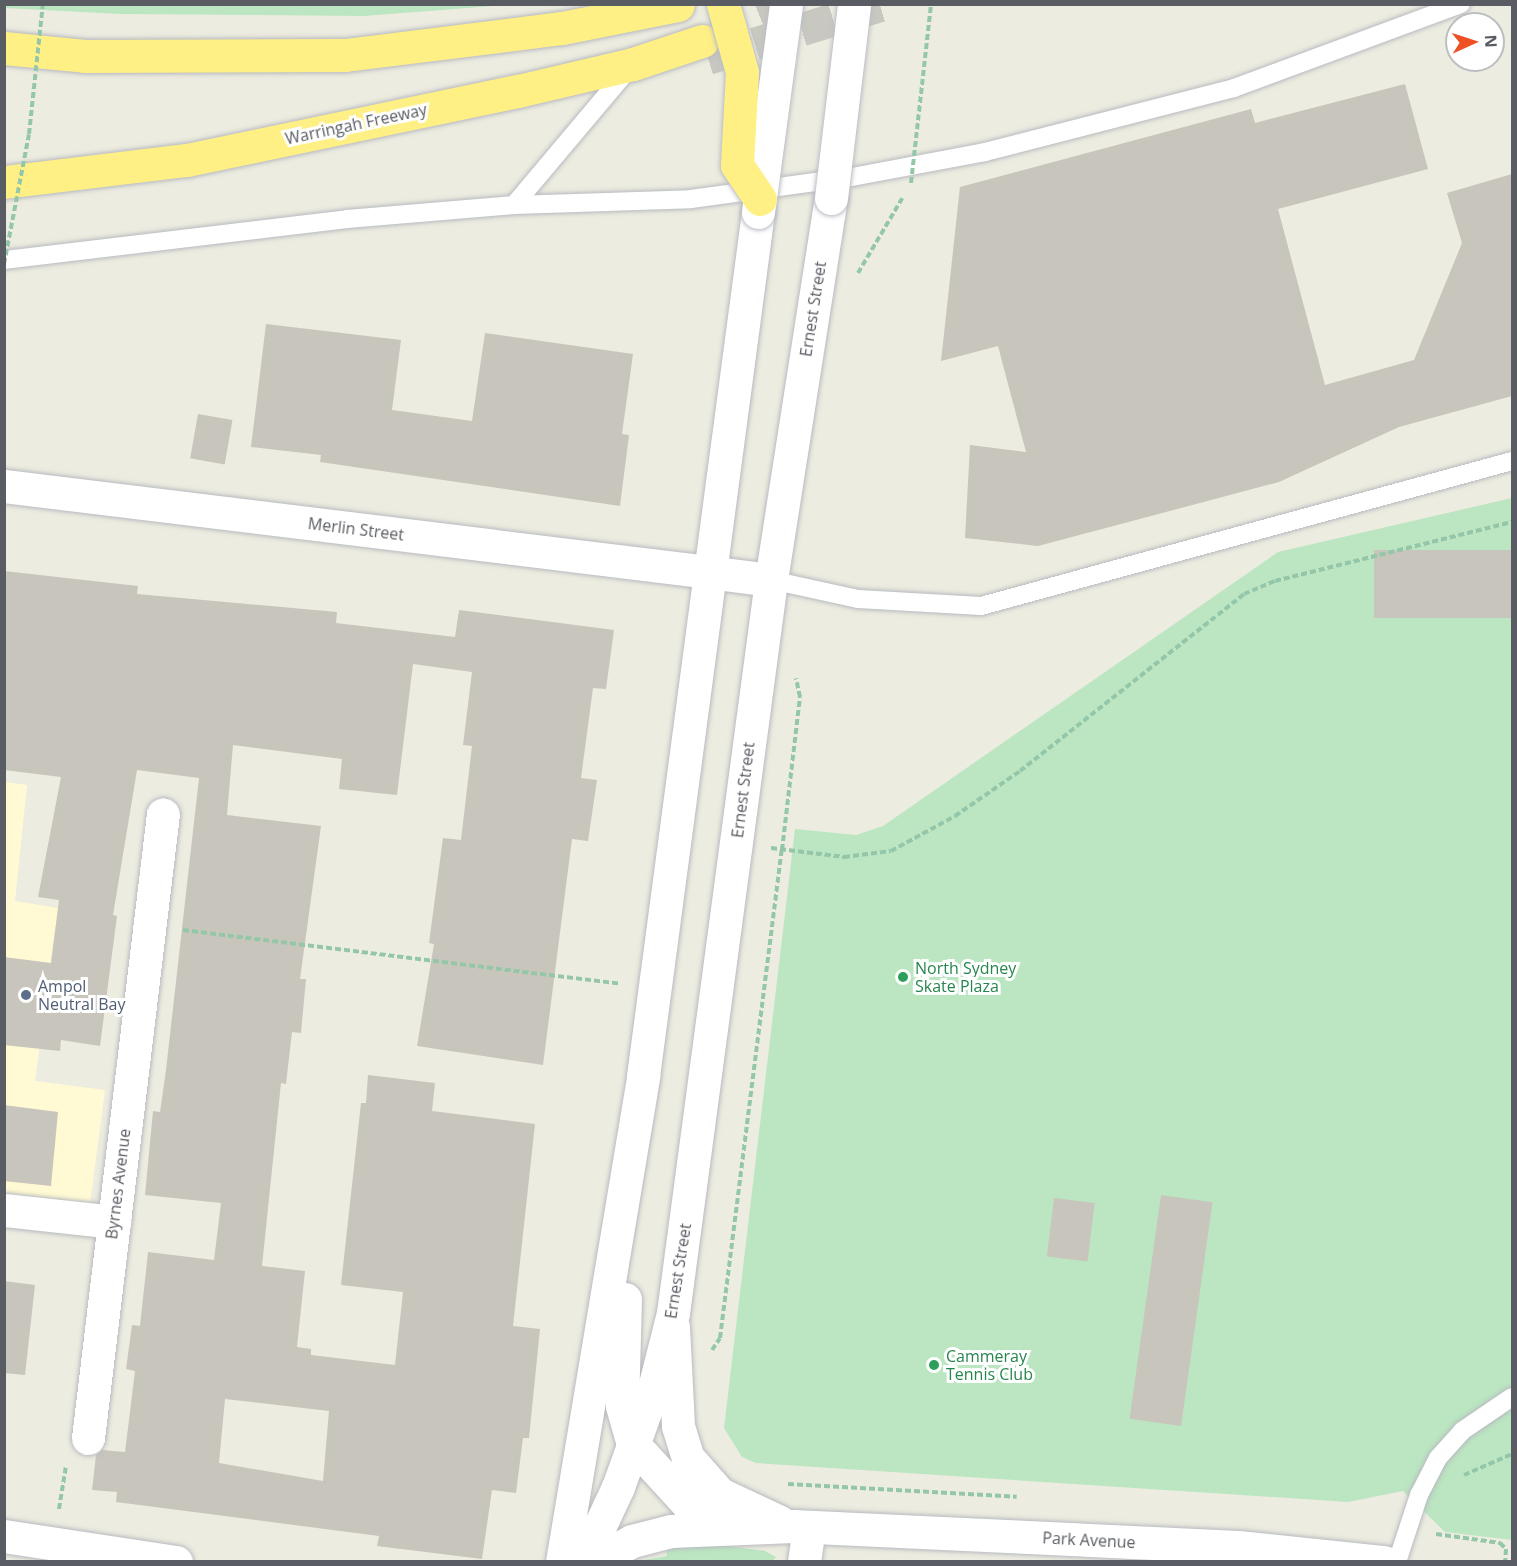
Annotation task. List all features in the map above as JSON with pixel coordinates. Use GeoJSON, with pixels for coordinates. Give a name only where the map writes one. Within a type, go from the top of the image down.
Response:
{"type":"FeatureCollection","features":[{"type":"Feature","properties":{"kind":"highway"},"geometry":{"type":"LineString","coordinates":[[723,4],[742,72],[736,165],[759,205]]}},
{"type":"Feature","properties":{"kind":"highway"},"geometry":{"type":"LineString","coordinates":[[4,48],[85,56],[214,56],[413,49],[562,28],[678,5]]}},
{"type":"Feature","properties":{"kind":"highway","name":"Warringah Freeway"},"geometry":{"type":"LineString","coordinates":[[4,182],[187,160],[633,64],[680,68],[705,50]]}},
{"type":"Feature","properties":{"kind":"main road"},"geometry":{"type":"LineString","coordinates":[[562,1562],[634,1132],[786,4]]}},
{"type":"Feature","properties":{"kind":"main road","name":"Ernest Street"},"geometry":{"type":"LineString","coordinates":[[583,1562],[633,1444],[655,1383],[673,1313],[771,580],[831,198],[854,4]]}},
{"type":"Feature","properties":{"kind":"main road","name":"Merlin Street"},"geometry":{"type":"LineString","coordinates":[[4,486],[771,580]]}},
{"type":"Feature","properties":{"kind":"main road","name":"Byrnes Avenue"},"geometry":{"type":"LineString","coordinates":[[88,1438],[163,814]]}},
{"type":"Feature","properties":{"kind":"main road"},"geometry":{"type":"LineString","coordinates":[[633,1444],[622,1406],[622,1382],[634,1132]]}},
{"type":"Feature","properties":{"kind":"main road"},"geometry":{"type":"LineString","coordinates":[[4,1210],[114,1222]]}},
{"type":"Feature","properties":{"kind":"main road","name":"Park Avenue"},"geometry":{"type":"LineString","coordinates":[[673,1313],[678,1426],[688,1458],[707,1484],[735,1503],[801,1527]]}},
{"type":"Feature","properties":{"kind":"main road","name":"Park Avenue"},"geometry":{"type":"LineString","coordinates":[[633,1444],[659,1478],[687,1503],[719,1521],[754,1528]]}},
{"type":"Feature","properties":{"kind":"main road"},"geometry":{"type":"LineString","coordinates":[[801,1527],[804,1562]]}},
{"type":"Feature","properties":{"kind":"main road","name":"Park Avenue"},"geometry":{"type":"LineString","coordinates":[[592,1562],[649,1535],[801,1527],[1238,1547],[1384,1562]]}},
{"type":"Feature","properties":{"kind":"main road"},"geometry":{"type":"LineString","coordinates":[[4,1536],[176,1562]]}},
{"type":"Feature","properties":{"kind":"lane"},"geometry":{"type":"LineString","coordinates":[[4,262],[514,205],[691,199],[985,152],[1234,88],[1461,4]]}},
{"type":"Feature","properties":{"kind":"lane"},"geometry":{"type":"LineString","coordinates":[[514,205],[633,64]]}},
{"type":"Feature","properties":{"kind":"lane"},"geometry":{"type":"LineString","coordinates":[[771,580],[858,599],[981,606],[1512,461]]}},
{"type":"Feature","properties":{"kind":"lane"},"geometry":{"type":"LineString","coordinates":[[1397,1562],[1419,1495],[1438,1458],[1462,1431],[1512,1397]]}},
{"type":"Feature","properties":{"kind":"path"},"geometry":{"type":"LineString","coordinates":[[4,262],[29,134],[43,4]]}},
{"type":"Feature","properties":{"kind":"path"},"geometry":{"type":"LineString","coordinates":[[911,183],[931,4]]}},
{"type":"Feature","properties":{"kind":"path"},"geometry":{"type":"LineString","coordinates":[[768,847],[866,857],[891,851],[955,816],[1020,771],[1244,594],[1275,581],[1512,522]]}},
{"type":"Feature","properties":{"kind":"path"},"geometry":{"type":"LineString","coordinates":[[708,1355],[720,1338],[800,697],[796,677]]}},
{"type":"Feature","properties":{"kind":"path"},"geometry":{"type":"LineString","coordinates":[[150,926],[653,987]]}},
{"type":"Feature","properties":{"kind":"path"},"geometry":{"type":"LineString","coordinates":[[53,1543],[70,1448],[88,1438]]}},
{"type":"Feature","properties":{"kind":"path"},"geometry":{"type":"LineString","coordinates":[[1505,1562],[1507,1555]]}},
{"type":"Feature","properties":{"kind":"shaded area","name":"Ampol Neutral Bay"},"geometry":{"type":"Polygon","coordinates":[[[5,782],[27,785],[15,901],[58,908],[35,1081],[105,1090],[90,1204],[5,1193],[5,782]]]}},
{"type":"Feature","properties":{"kind":"green space"},"geometry":{"type":"Polygon","coordinates":[[[5,4],[506,5],[364,16],[120,14],[5,8],[5,4]]]}},
{"type":"Feature","properties":{"kind":"green space"},"geometry":{"type":"Polygon","coordinates":[[[1512,498],[1512,1540],[1445,1532],[1403,1491],[1348,1502],[756,1463],[742,1457],[724,1428],[795,829],[856,835],[883,826],[1278,552],[1512,498]]]}},
{"type":"Feature","properties":{"kind":"green space"},"geometry":{"type":"Polygon","coordinates":[[[703,1543],[765,1551],[776,1557],[772,1562],[633,1562],[667,1556],[666,1545],[703,1543]]]}},
{"type":"Feature","properties":{"kind":"building"},"geometry":{"type":"Polygon","coordinates":[[[1405,84],[1428,169],[1278,209],[1325,385],[1414,360],[1462,243],[1447,193],[1512,174],[1512,396],[1399,427],[1279,482],[1038,546],[965,538],[970,445],[1026,452],[998,346],[941,361],[960,187],[1251,109],[1255,123],[1405,84]]]}},
{"type":"Feature","properties":{"kind":"building"},"geometry":{"type":"Polygon","coordinates":[[[266,324],[401,340],[392,410],[472,421],[485,333],[633,354],[622,434],[629,435],[620,506],[320,462],[321,455],[251,447],[266,324]]]}},
{"type":"Feature","properties":{"kind":"building"},"geometry":{"type":"Polygon","coordinates":[[[198,414],[232,420],[225,464],[190,458],[198,414]]]}},
{"type":"Feature","properties":{"kind":"building"},"geometry":{"type":"Polygon","coordinates":[[[1374,550],[1512,550],[1512,618],[1374,618],[1374,550]]]}},
{"type":"Feature","properties":{"kind":"building"},"geometry":{"type":"Polygon","coordinates":[[[4,571],[138,586],[137,594],[337,612],[336,623],[455,637],[459,610],[614,630],[606,689],[593,688],[581,778],[597,780],[588,841],[572,839],[543,1065],[417,1046],[434,944],[429,943],[443,838],[461,840],[472,746],[463,745],[472,672],[413,664],[397,795],[339,789],[342,759],[233,745],[227,815],[321,826],[300,979],[306,979],[301,1033],[292,1032],[286,1084],[281,1083],[262,1266],[305,1271],[297,1347],[311,1349],[311,1355],[395,1365],[403,1292],[341,1285],[361,1103],[366,1103],[368,1075],[435,1083],[432,1111],[535,1124],[513,1326],[540,1329],[529,1438],[523,1438],[516,1493],[492,1490],[482,1559],[377,1546],[379,1536],[116,1502],[117,1492],[92,1490],[96,1455],[102,1450],[125,1452],[135,1371],[126,1369],[132,1325],[140,1326],[148,1252],[214,1260],[221,1203],[145,1195],[153,1111],[160,1112],[166,1070],[199,778],[137,770],[113,915],[117,916],[100,1046],[61,1040],[60,1051],[4,1045],[4,957],[51,963],[59,900],[38,897],[61,777],[4,770],[4,571]],[[225,1399],[219,1463],[323,1481],[329,1411],[225,1399]]]}},
{"type":"Feature","properties":{"kind":"building"},"geometry":{"type":"Polygon","coordinates":[[[4,1105],[58,1112],[51,1186],[4,1181],[4,1105]]]}},
{"type":"Feature","properties":{"kind":"building"},"geometry":{"type":"Polygon","coordinates":[[[1161,1195],[1212,1202],[1181,1426],[1130,1419],[1161,1195]]]}},
{"type":"Feature","properties":{"kind":"building"},"geometry":{"type":"Polygon","coordinates":[[[1054,1198],[1095,1203],[1088,1262],[1047,1257],[1054,1198]]]}},
{"type":"Feature","properties":{"kind":"building"},"geometry":{"type":"Polygon","coordinates":[[[4,1281],[35,1285],[25,1375],[4,1373],[4,1281]]]}},
{"type":"Feature","properties":{"kind":"tunnel"},"geometry":{"type":"LineString","coordinates":[[715,36],[798,4]]}},
{"type":"Feature","properties":{"kind":"tunnel"},"geometry":{"type":"LineString","coordinates":[[708,58],[884,4]]}},
{"type":"Feature","properties":{"kind":"place","name":"North Sydney Skate Plaza"},"geometry":{"type":"Point","coordinates":[903,977]}},
{"type":"Feature","properties":{"kind":"place","name":"Ampol Neutral Bay"},"geometry":{"type":"Point","coordinates":[26,995]}},
{"type":"Feature","properties":{"kind":"place","name":"Cammeray Tennis Club"},"geometry":{"type":"Point","coordinates":[934,1365]}}]}
